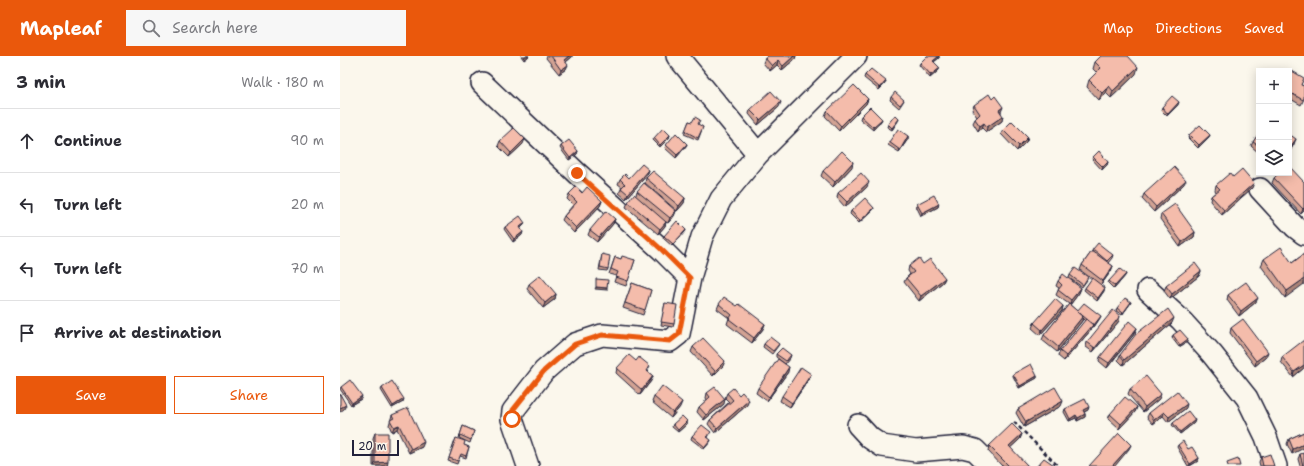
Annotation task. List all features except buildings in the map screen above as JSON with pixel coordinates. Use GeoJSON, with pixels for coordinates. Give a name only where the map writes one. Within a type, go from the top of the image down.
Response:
{"type":"FeatureCollection","features":[{"type":"Feature","properties":{"kind":"street"},"geometry":{"type":"LineString","coordinates":[[677,56],[758,154]]}},
{"type":"Feature","properties":{"kind":"street"},"geometry":{"type":"LineString","coordinates":[[528,466],[512,419],[513,410],[544,371],[575,344],[602,335],[670,341],[679,334],[690,278],[702,237],[721,199],[758,154],[856,56]]}},
{"type":"Feature","properties":{"kind":"street"},"geometry":{"type":"LineString","coordinates":[[482,83],[571,168],[662,250],[690,278]]}},
{"type":"Feature","properties":{"kind":"street"},"geometry":{"type":"LineString","coordinates":[[1260,189],[1295,227],[1304,234]]}},
{"type":"Feature","properties":{"kind":"street"},"geometry":{"type":"LineString","coordinates":[[1148,290],[1180,320],[1212,354],[1247,398],[1266,437],[1276,466]]}},
{"type":"Feature","properties":{"kind":"street"},"geometry":{"type":"LineString","coordinates":[[858,425],[870,438],[882,446],[916,451],[963,447],[975,450],[991,466]]}},
{"type":"Feature","properties":{"kind":"path"},"geometry":{"type":"LineString","coordinates":[[1014,422],[1058,466]]}},
{"type":"Feature","properties":{"kind":"route"},"geometry":{"type":"LineString","coordinates":[[512,419],[513,410],[544,371],[575,344],[602,335],[670,341],[679,334],[690,278],[662,250],[577,173]]}}]}
